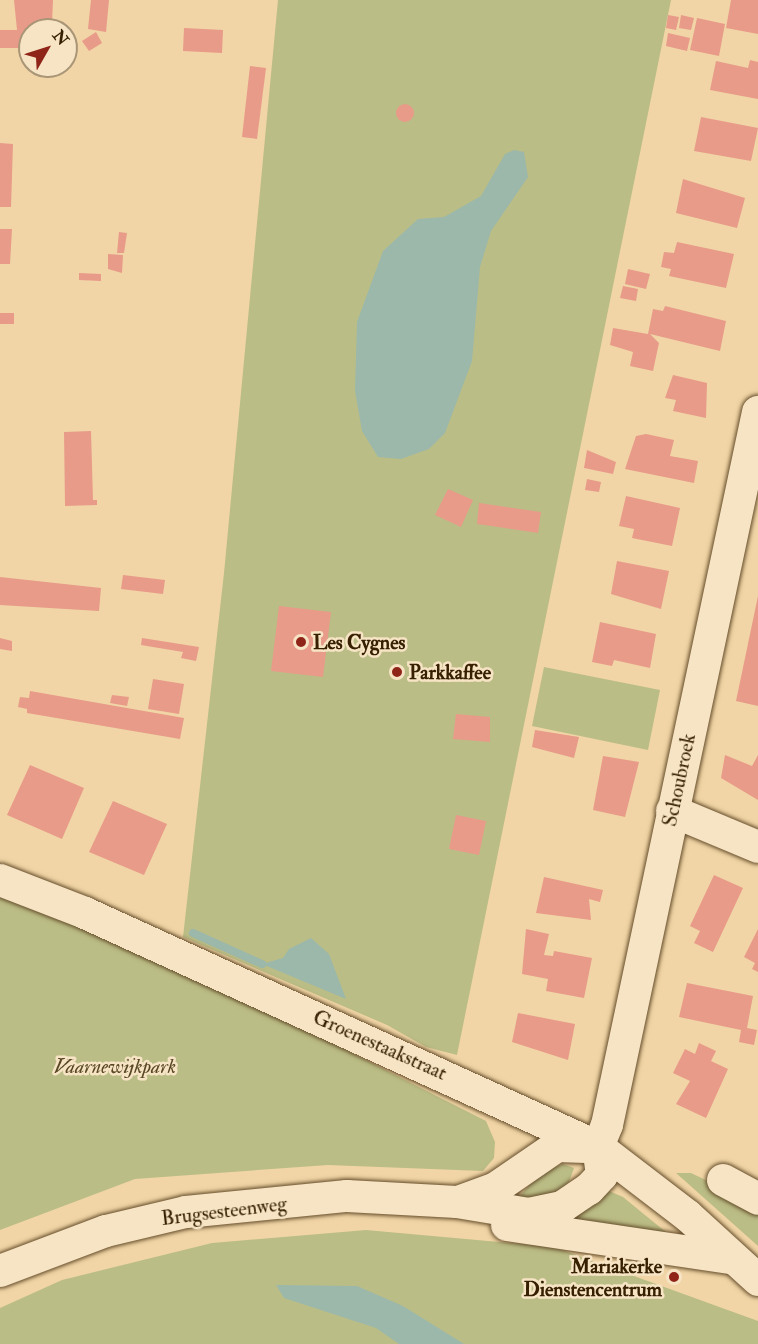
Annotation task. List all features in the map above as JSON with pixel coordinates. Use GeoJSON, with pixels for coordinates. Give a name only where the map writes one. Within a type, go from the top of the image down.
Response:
{"type":"FeatureCollection","features":[{"type":"Feature","properties":{"kind":"street","name":"Schoubroek"},"geometry":{"type":"LineString","coordinates":[[598,1147],[607,1125],[758,412]]}},
{"type":"Feature","properties":{"kind":"street"},"geometry":{"type":"LineString","coordinates":[[672,811],[758,847]]}},
{"type":"Feature","properties":{"kind":"street","name":"Groenestaakstraat"},"geometry":{"type":"LineString","coordinates":[[0,880],[85,913],[598,1147],[688,1216],[731,1258],[758,1280]]}},
{"type":"Feature","properties":{"kind":"street"},"geometry":{"type":"LineString","coordinates":[[457,1202],[496,1188],[557,1146],[598,1147]]}},
{"type":"Feature","properties":{"kind":"street","name":"Brugsesteenweg"},"geometry":{"type":"LineString","coordinates":[[0,1271],[106,1231],[186,1212],[347,1196],[457,1202],[529,1214],[562,1207],[603,1175],[598,1147]]}},
{"type":"Feature","properties":{"kind":"street"},"geometry":{"type":"LineString","coordinates":[[723,1180],[758,1199]]}},
{"type":"Feature","properties":{"kind":"street"},"geometry":{"type":"LineString","coordinates":[[457,1202],[516,1230],[731,1258]]}},
{"type":"Feature","properties":{"kind":"green space"},"geometry":{"type":"Polygon","coordinates":[[[278,0],[671,0],[457,1055],[426,1047],[387,1025],[183,937],[224,573],[278,0]]]}},
{"type":"Feature","properties":{"kind":"green space"},"geometry":{"type":"Polygon","coordinates":[[[544,667],[660,690],[648,750],[532,726],[544,667]]]}},
{"type":"Feature","properties":{"kind":"green space","name":"Vaarnewijkpark"},"geometry":{"type":"Polygon","coordinates":[[[0,896],[206,979],[486,1121],[495,1142],[494,1158],[483,1171],[328,1165],[135,1179],[0,1230],[0,896]]]}},
{"type":"Feature","properties":{"kind":"green space"},"geometry":{"type":"Polygon","coordinates":[[[563,1164],[574,1168],[569,1182],[556,1193],[513,1204],[539,1174],[563,1164]]]}},
{"type":"Feature","properties":{"kind":"green space"},"geometry":{"type":"Polygon","coordinates":[[[676,1173],[691,1173],[758,1205],[758,1246],[676,1173]]]}},
{"type":"Feature","properties":{"kind":"green space"},"geometry":{"type":"Polygon","coordinates":[[[609,1191],[623,1197],[678,1242],[563,1229],[592,1195],[609,1191]]]}},
{"type":"Feature","properties":{"kind":"green space"},"geometry":{"type":"Polygon","coordinates":[[[366,1230],[554,1247],[758,1321],[758,1344],[0,1344],[0,1308],[62,1280],[212,1243],[366,1230]]]}},
{"type":"Feature","properties":{"kind":"shaded area"},"geometry":{"type":"Polygon","coordinates":[[[514,150],[524,152],[528,177],[491,231],[480,267],[472,361],[445,433],[429,449],[401,459],[378,457],[362,431],[355,391],[357,322],[383,251],[418,219],[444,217],[481,196],[505,154],[514,150]]]}},
{"type":"Feature","properties":{"kind":"shaded area"},"geometry":{"type":"Polygon","coordinates":[[[311,938],[329,954],[346,999],[262,964],[283,958],[289,949],[311,938]]]}},
{"type":"Feature","properties":{"kind":"shaded area"},"geometry":{"type":"Polygon","coordinates":[[[276,1285],[357,1286],[403,1306],[464,1344],[399,1344],[376,1328],[284,1298],[276,1285]]]}},
{"type":"Feature","properties":{"kind":"building"},"geometry":{"type":"Polygon","coordinates":[[[14,0],[53,0],[52,18],[18,18],[18,48],[0,48],[0,30],[17,30],[14,0]]]}},
{"type":"Feature","properties":{"kind":"building"},"geometry":{"type":"Polygon","coordinates":[[[91,0],[109,0],[106,32],[88,29],[91,0]]]}},
{"type":"Feature","properties":{"kind":"building"},"geometry":{"type":"Polygon","coordinates":[[[731,0],[758,0],[758,34],[726,28],[731,0]]]}},
{"type":"Feature","properties":{"kind":"building"},"geometry":{"type":"Polygon","coordinates":[[[668,15],[679,17],[676,30],[666,28],[668,15]]]}},
{"type":"Feature","properties":{"kind":"building"},"geometry":{"type":"Polygon","coordinates":[[[681,15],[694,18],[691,30],[679,28],[681,15]]]}},
{"type":"Feature","properties":{"kind":"building"},"geometry":{"type":"Polygon","coordinates":[[[697,18],[725,24],[719,56],[690,50],[697,18]]]}},
{"type":"Feature","properties":{"kind":"building"},"geometry":{"type":"Polygon","coordinates":[[[184,28],[223,30],[222,53],[183,51],[184,28]]]}},
{"type":"Feature","properties":{"kind":"building"},"geometry":{"type":"Polygon","coordinates":[[[96,32],[102,43],[89,51],[82,41],[96,32]]]}},
{"type":"Feature","properties":{"kind":"building"},"geometry":{"type":"Polygon","coordinates":[[[668,33],[690,38],[687,51],[666,46],[668,33]]]}},
{"type":"Feature","properties":{"kind":"building"},"geometry":{"type":"Polygon","coordinates":[[[750,60],[758,62],[758,99],[710,90],[716,61],[748,68],[750,60]]]}},
{"type":"Feature","properties":{"kind":"building"},"geometry":{"type":"Polygon","coordinates":[[[250,66],[266,68],[257,139],[242,137],[250,66]]]}},
{"type":"Feature","properties":{"kind":"building"},"geometry":{"type":"Polygon","coordinates":[[[405,104],[411,107],[414,113],[411,119],[405,122],[399,119],[396,113],[399,107],[405,104]]]}},
{"type":"Feature","properties":{"kind":"building"},"geometry":{"type":"Polygon","coordinates":[[[701,117],[758,128],[751,161],[694,151],[701,117]]]}},
{"type":"Feature","properties":{"kind":"building"},"geometry":{"type":"Polygon","coordinates":[[[0,143],[13,144],[11,207],[0,207],[0,143]]]}},
{"type":"Feature","properties":{"kind":"building"},"geometry":{"type":"Polygon","coordinates":[[[683,179],[745,198],[737,228],[676,213],[683,179]]]}},
{"type":"Feature","properties":{"kind":"building"},"geometry":{"type":"Polygon","coordinates":[[[0,229],[12,229],[10,264],[0,264],[0,229]]]}},
{"type":"Feature","properties":{"kind":"building"},"geometry":{"type":"Polygon","coordinates":[[[119,232],[127,233],[124,253],[117,253],[119,232]]]}},
{"type":"Feature","properties":{"kind":"building"},"geometry":{"type":"Polygon","coordinates":[[[677,242],[734,254],[726,288],[669,276],[671,269],[661,267],[664,252],[674,253],[677,242]]]}},
{"type":"Feature","properties":{"kind":"building"},"geometry":{"type":"Polygon","coordinates":[[[108,254],[123,255],[122,273],[108,269],[108,254]]]}},
{"type":"Feature","properties":{"kind":"building"},"geometry":{"type":"Polygon","coordinates":[[[628,269],[650,274],[646,289],[625,284],[628,269]]]}},
{"type":"Feature","properties":{"kind":"building"},"geometry":{"type":"Polygon","coordinates":[[[79,273],[101,274],[101,281],[79,280],[79,273]]]}},
{"type":"Feature","properties":{"kind":"building"},"geometry":{"type":"Polygon","coordinates":[[[623,286],[638,289],[636,301],[620,298],[623,286]]]}},
{"type":"Feature","properties":{"kind":"building"},"geometry":{"type":"Polygon","coordinates":[[[665,306],[726,321],[720,351],[650,334],[659,343],[653,371],[630,366],[633,352],[610,345],[613,328],[648,334],[653,309],[663,311],[665,306]]]}},
{"type":"Feature","properties":{"kind":"building"},"geometry":{"type":"Polygon","coordinates":[[[0,313],[14,313],[14,324],[0,324],[0,313]]]}},
{"type":"Feature","properties":{"kind":"building"},"geometry":{"type":"Polygon","coordinates":[[[673,375],[707,383],[706,418],[673,411],[676,400],[665,398],[673,375]]]}},
{"type":"Feature","properties":{"kind":"building"},"geometry":{"type":"Polygon","coordinates":[[[91,431],[93,500],[97,500],[97,505],[65,506],[64,432],[91,431]]]}},
{"type":"Feature","properties":{"kind":"building"},"geometry":{"type":"Polygon","coordinates":[[[646,434],[674,440],[670,456],[698,461],[694,483],[625,469],[636,436],[646,434]]]}},
{"type":"Feature","properties":{"kind":"building"},"geometry":{"type":"Polygon","coordinates":[[[587,450],[616,462],[613,474],[584,468],[587,450]]]}},
{"type":"Feature","properties":{"kind":"building"},"geometry":{"type":"Polygon","coordinates":[[[587,479],[601,482],[599,492],[585,490],[587,479]]]}},
{"type":"Feature","properties":{"kind":"building"},"geometry":{"type":"Polygon","coordinates":[[[448,489],[473,500],[461,527],[435,515],[448,489]]]}},
{"type":"Feature","properties":{"kind":"building"},"geometry":{"type":"Polygon","coordinates":[[[626,496],[680,508],[672,546],[632,538],[634,529],[619,526],[626,496]]]}},
{"type":"Feature","properties":{"kind":"building"},"geometry":{"type":"Polygon","coordinates":[[[479,503],[541,512],[538,533],[477,524],[479,503]]]}},
{"type":"Feature","properties":{"kind":"building"},"geometry":{"type":"Polygon","coordinates":[[[617,561],[669,571],[661,609],[611,594],[617,561]]]}},
{"type":"Feature","properties":{"kind":"building"},"geometry":{"type":"Polygon","coordinates":[[[123,575],[165,580],[163,594],[121,589],[123,575]]]}},
{"type":"Feature","properties":{"kind":"building"},"geometry":{"type":"Polygon","coordinates":[[[0,577],[101,588],[99,611],[0,605],[0,577]]]}},
{"type":"Feature","properties":{"kind":"building"},"geometry":{"type":"Polygon","coordinates":[[[758,596],[758,706],[736,701],[758,596]]]}},
{"type":"Feature","properties":{"kind":"building","name":"Les Cygnes"},"geometry":{"type":"Polygon","coordinates":[[[279,606],[331,612],[323,677],[271,671],[279,606]]]}},
{"type":"Feature","properties":{"kind":"building"},"geometry":{"type":"Polygon","coordinates":[[[600,622],[656,634],[650,668],[614,660],[612,666],[592,662],[600,622]]]}},
{"type":"Feature","properties":{"kind":"building"},"geometry":{"type":"Polygon","coordinates":[[[0,638],[12,641],[12,651],[0,649],[0,638]]]}},
{"type":"Feature","properties":{"kind":"building"},"geometry":{"type":"Polygon","coordinates":[[[142,638],[199,647],[196,661],[181,658],[183,652],[141,645],[142,638]]]}},
{"type":"Feature","properties":{"kind":"building"},"geometry":{"type":"Polygon","coordinates":[[[153,679],[184,684],[179,714],[148,709],[153,679]]]}},
{"type":"Feature","properties":{"kind":"building"},"geometry":{"type":"Polygon","coordinates":[[[30,691],[184,718],[180,739],[27,713],[27,709],[18,707],[20,697],[29,698],[30,691]]]}},
{"type":"Feature","properties":{"kind":"building"},"geometry":{"type":"Polygon","coordinates":[[[112,695],[129,697],[127,706],[110,703],[112,695]]]}},
{"type":"Feature","properties":{"kind":"building"},"geometry":{"type":"Polygon","coordinates":[[[456,714],[490,717],[490,742],[453,739],[456,714]]]}},
{"type":"Feature","properties":{"kind":"building"},"geometry":{"type":"Polygon","coordinates":[[[535,730],[579,737],[574,758],[532,747],[535,730]]]}},
{"type":"Feature","properties":{"kind":"building"},"geometry":{"type":"Polygon","coordinates":[[[725,755],[752,766],[758,755],[758,800],[721,778],[725,755]]]}},
{"type":"Feature","properties":{"kind":"building"},"geometry":{"type":"Polygon","coordinates":[[[603,756],[639,762],[625,817],[593,810],[603,756]]]}},
{"type":"Feature","properties":{"kind":"building"},"geometry":{"type":"Polygon","coordinates":[[[30,765],[84,788],[62,839],[7,815],[30,765]]]}},
{"type":"Feature","properties":{"kind":"building"},"geometry":{"type":"Polygon","coordinates":[[[113,801],[167,824],[144,875],[89,852],[113,801]]]}},
{"type":"Feature","properties":{"kind":"building"},"geometry":{"type":"Polygon","coordinates":[[[456,815],[486,821],[479,855],[449,849],[456,815]]]}},
{"type":"Feature","properties":{"kind":"building"},"geometry":{"type":"Polygon","coordinates":[[[714,875],[743,888],[713,952],[694,943],[700,931],[690,926],[714,875]]]}},
{"type":"Feature","properties":{"kind":"building"},"geometry":{"type":"Polygon","coordinates":[[[544,877],[603,890],[600,902],[589,899],[591,920],[536,913],[544,877]]]}},
{"type":"Feature","properties":{"kind":"building"},"geometry":{"type":"Polygon","coordinates":[[[526,929],[549,934],[544,955],[553,956],[554,951],[592,958],[584,998],[546,991],[548,979],[522,974],[526,929]]]}},
{"type":"Feature","properties":{"kind":"building"},"geometry":{"type":"Polygon","coordinates":[[[758,929],[758,972],[752,969],[755,963],[744,957],[758,929]]]}},
{"type":"Feature","properties":{"kind":"building"},"geometry":{"type":"Polygon","coordinates":[[[687,983],[753,996],[747,1028],[757,1030],[754,1045],[739,1042],[741,1030],[679,1017],[687,983]]]}},
{"type":"Feature","properties":{"kind":"building"},"geometry":{"type":"Polygon","coordinates":[[[518,1013],[575,1024],[568,1060],[512,1042],[518,1013]]]}},
{"type":"Feature","properties":{"kind":"building"},"geometry":{"type":"Polygon","coordinates":[[[699,1043],[716,1051],[711,1061],[728,1069],[706,1118],[676,1104],[690,1081],[673,1073],[685,1049],[695,1054],[699,1043]]]}},
{"type":"Feature","properties":{"kind":"waterway"},"geometry":{"type":"LineString","coordinates":[[193,933],[262,964]]}},
{"type":"Feature","properties":{"kind":"place","name":"Les Cygnes"},"geometry":{"type":"Point","coordinates":[301,642]}},
{"type":"Feature","properties":{"kind":"place","name":"Parkkaffee"},"geometry":{"type":"Point","coordinates":[397,672]}},
{"type":"Feature","properties":{"kind":"place","name":"Mariakerke Dienstencentrum"},"geometry":{"type":"Point","coordinates":[674,1277]}}]}
